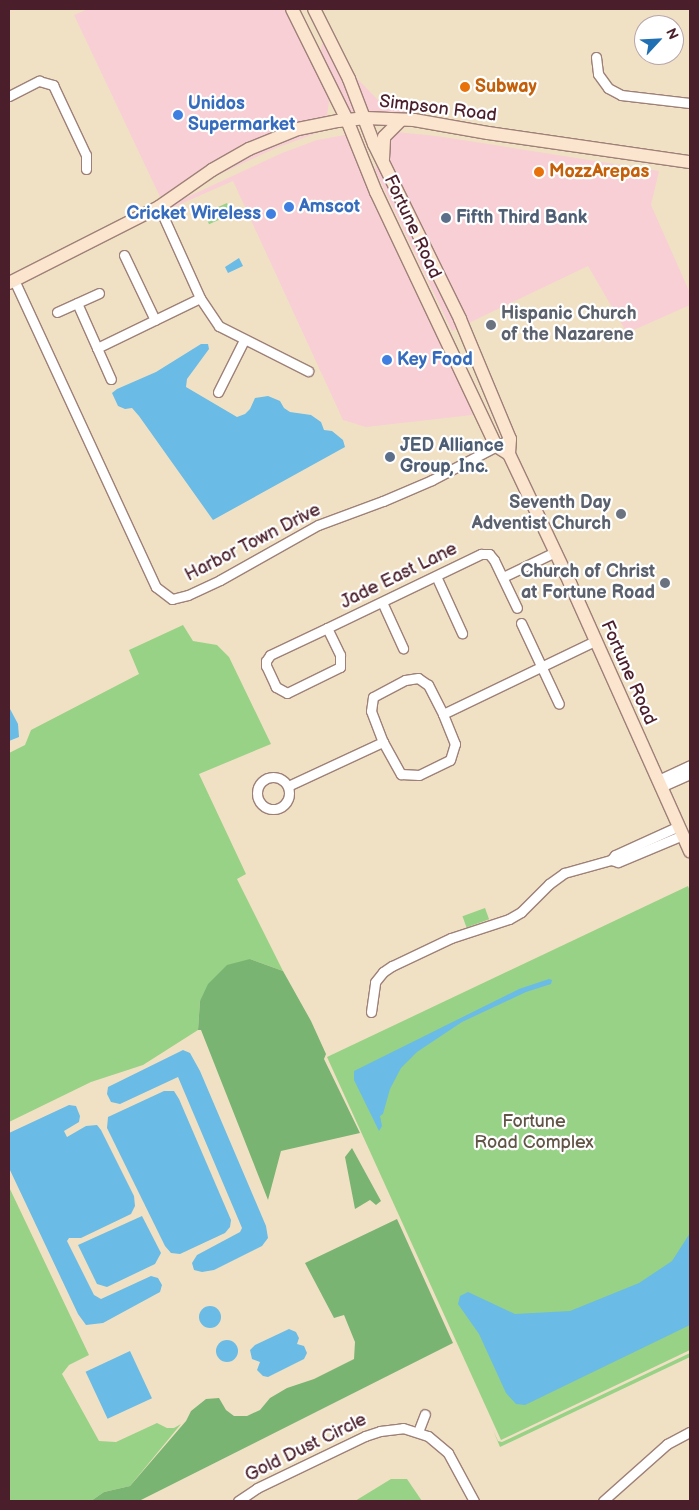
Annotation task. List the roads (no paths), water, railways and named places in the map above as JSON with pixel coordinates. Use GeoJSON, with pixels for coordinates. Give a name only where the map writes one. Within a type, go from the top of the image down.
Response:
{"type":"FeatureCollection","features":[{"type":"Feature","properties":{"kind":"street","name":"Fortune Road"},"geometry":{"type":"LineString","coordinates":[[292,9],[347,120],[376,192],[496,446]]}},
{"type":"Feature","properties":{"kind":"street","name":"Fortune Road"},"geometry":{"type":"LineString","coordinates":[[314,9],[366,118],[383,161],[452,302],[510,439],[509,454],[690,851]]}},
{"type":"Feature","properties":{"kind":"street"},"geometry":{"type":"LineString","coordinates":[[596,57],[598,74],[608,88],[621,95],[690,103]]}},
{"type":"Feature","properties":{"kind":"street"},"geometry":{"type":"LineString","coordinates":[[9,96],[39,81],[53,85],[86,155],[86,169]]}},
{"type":"Feature","properties":{"kind":"street","name":"Simpson Road"},"geometry":{"type":"LineString","coordinates":[[12,282],[159,207],[212,170],[249,149],[298,129],[347,120],[366,118],[401,120],[690,162]]}},
{"type":"Feature","properties":{"kind":"street"},"geometry":{"type":"LineString","coordinates":[[383,161],[382,148],[384,137],[401,120]]}},
{"type":"Feature","properties":{"kind":"street"},"geometry":{"type":"LineString","coordinates":[[159,207],[200,298],[219,326],[308,371]]}},
{"type":"Feature","properties":{"kind":"street"},"geometry":{"type":"LineString","coordinates":[[124,255],[155,320]]}},
{"type":"Feature","properties":{"kind":"street","name":"Harbor Town Drive"},"geometry":{"type":"LineString","coordinates":[[12,282],[156,587],[172,599],[188,595],[220,580],[318,525],[383,501],[432,480],[510,439]]}},
{"type":"Feature","properties":{"kind":"street"},"geometry":{"type":"LineString","coordinates":[[57,312],[99,293]]}},
{"type":"Feature","properties":{"kind":"street"},"geometry":{"type":"LineString","coordinates":[[97,348],[200,298]]}},
{"type":"Feature","properties":{"kind":"street"},"geometry":{"type":"LineString","coordinates":[[77,303],[111,378]]}},
{"type":"Feature","properties":{"kind":"street"},"geometry":{"type":"LineString","coordinates":[[218,392],[244,340]]}},
{"type":"Feature","properties":{"kind":"street"},"geometry":{"type":"LineString","coordinates":[[496,446],[509,454]]}},
{"type":"Feature","properties":{"kind":"street"},"geometry":{"type":"LineString","coordinates":[[503,577],[555,552]]}},
{"type":"Feature","properties":{"kind":"street","name":"Jade East Lane"},"geometry":{"type":"LineString","coordinates":[[327,628],[340,655],[340,667],[287,693],[276,687],[266,666],[266,661],[270,655],[482,554],[489,554],[494,560],[517,608]]}},
{"type":"Feature","properties":{"kind":"street"},"geometry":{"type":"LineString","coordinates":[[436,576],[462,633]]}},
{"type":"Feature","properties":{"kind":"street"},"geometry":{"type":"LineString","coordinates":[[382,602],[403,648]]}},
{"type":"Feature","properties":{"kind":"street"},"geometry":{"type":"LineString","coordinates":[[521,623],[559,704]]}},
{"type":"Feature","properties":{"kind":"street"},"geometry":{"type":"LineString","coordinates":[[443,714],[595,642]]}},
{"type":"Feature","properties":{"kind":"street"},"geometry":{"type":"LineString","coordinates":[[418,678],[428,685],[443,714],[455,744],[450,760],[419,775],[401,774],[383,742],[371,711],[374,697],[405,680],[418,678]]}},
{"type":"Feature","properties":{"kind":"street"},"geometry":{"type":"LineString","coordinates":[[288,786],[383,742]]}},
{"type":"Feature","properties":{"kind":"street"},"geometry":{"type":"LineString","coordinates":[[659,784],[690,766]]}},
{"type":"Feature","properties":{"kind":"street"},"geometry":{"type":"LineString","coordinates":[[659,784],[690,774]]}},
{"type":"Feature","properties":{"kind":"street"},"geometry":{"type":"LineString","coordinates":[[371,1012],[375,982],[383,972],[392,966],[451,938],[509,919],[521,912],[549,884],[564,873],[611,860],[615,855],[681,830]]}},
{"type":"Feature","properties":{"kind":"street"},"geometry":{"type":"LineString","coordinates":[[418,1432],[425,1414]]}},
{"type":"Feature","properties":{"kind":"street","name":"Gold Dust Circle"},"geometry":{"type":"LineString","coordinates":[[238,1501],[257,1488],[365,1436],[403,1428],[418,1432],[437,1442],[448,1453],[474,1501]]}},
{"type":"Feature","properties":{"kind":"street"},"geometry":{"type":"LineString","coordinates":[[603,1501],[667,1444],[690,1432]]}},
{"type":"Feature","properties":{"kind":"water"},"geometry":{"type":"Polygon","coordinates":[[[239,258],[243,266],[228,273],[225,267],[239,258]]]}},
{"type":"Feature","properties":{"kind":"water"},"geometry":{"type":"Polygon","coordinates":[[[201,344],[208,344],[209,349],[187,379],[186,387],[237,417],[245,414],[250,409],[255,398],[268,396],[280,401],[284,408],[290,412],[311,415],[321,422],[324,430],[332,431],[343,440],[345,447],[213,520],[139,416],[132,408],[125,409],[118,406],[112,393],[156,372],[201,344]]]}},
{"type":"Feature","properties":{"kind":"water"},"geometry":{"type":"Polygon","coordinates":[[[9,707],[18,724],[19,737],[9,741],[9,707]]]}},
{"type":"Feature","properties":{"kind":"water"},"geometry":{"type":"Polygon","coordinates":[[[549,979],[552,980],[551,984],[526,992],[462,1022],[417,1052],[401,1068],[390,1089],[383,1114],[380,1116],[382,1126],[379,1131],[354,1080],[354,1071],[519,989],[549,979]]]}},
{"type":"Feature","properties":{"kind":"water"},"geometry":{"type":"Polygon","coordinates":[[[183,1050],[190,1053],[200,1071],[266,1226],[268,1238],[262,1246],[214,1270],[202,1272],[194,1270],[192,1263],[197,1255],[240,1232],[242,1228],[178,1077],[120,1104],[111,1102],[107,1094],[108,1087],[183,1050]]]}},
{"type":"Feature","properties":{"kind":"water"},"geometry":{"type":"Polygon","coordinates":[[[164,1091],[174,1091],[179,1099],[231,1220],[230,1227],[225,1233],[180,1254],[171,1253],[165,1246],[107,1128],[108,1117],[164,1091]]]}},
{"type":"Feature","properties":{"kind":"water"},"geometry":{"type":"Polygon","coordinates":[[[69,1105],[76,1106],[80,1116],[79,1122],[64,1131],[67,1137],[86,1126],[97,1125],[134,1196],[135,1206],[131,1214],[81,1238],[69,1238],[67,1241],[94,1295],[101,1299],[151,1276],[158,1278],[162,1285],[160,1292],[103,1323],[86,1325],[78,1314],[9,1168],[9,1133],[69,1105]]]}},
{"type":"Feature","properties":{"kind":"water"},"geometry":{"type":"Polygon","coordinates":[[[142,1216],[161,1253],[155,1264],[107,1287],[97,1284],[78,1245],[142,1216]]]}},
{"type":"Feature","properties":{"kind":"water"},"geometry":{"type":"Polygon","coordinates":[[[690,1233],[690,1325],[525,1405],[516,1404],[506,1393],[479,1334],[458,1304],[460,1296],[468,1292],[515,1314],[570,1311],[639,1283],[672,1261],[690,1233]]]}},
{"type":"Feature","properties":{"kind":"water"},"geometry":{"type":"Polygon","coordinates":[[[210,1306],[220,1313],[221,1317],[214,1327],[210,1328],[200,1321],[199,1317],[206,1307],[210,1306]]]}},
{"type":"Feature","properties":{"kind":"water"},"geometry":{"type":"Polygon","coordinates":[[[289,1329],[296,1332],[299,1338],[297,1344],[304,1346],[307,1353],[304,1359],[268,1377],[263,1376],[257,1370],[260,1362],[252,1359],[250,1350],[255,1345],[289,1329]]]}},
{"type":"Feature","properties":{"kind":"water"},"geometry":{"type":"Polygon","coordinates":[[[223,1340],[231,1340],[238,1347],[238,1355],[231,1362],[223,1362],[216,1355],[216,1347],[223,1340]]]}},
{"type":"Feature","properties":{"kind":"water"},"geometry":{"type":"Polygon","coordinates":[[[130,1351],[152,1398],[108,1419],[86,1372],[130,1351]]]}},
{"type":"Feature","properties":{"kind":"place","name":"Subway"},"geometry":{"type":"Point","coordinates":[465,87]}},
{"type":"Feature","properties":{"kind":"place","name":"Unidos Supermarket"},"geometry":{"type":"Point","coordinates":[178,115]}},
{"type":"Feature","properties":{"kind":"place","name":"MozzArepas"},"geometry":{"type":"Point","coordinates":[539,172]}},
{"type":"Feature","properties":{"kind":"place","name":"Amscot"},"geometry":{"type":"Point","coordinates":[289,207]}},
{"type":"Feature","properties":{"kind":"place","name":"Cricket Wireless"},"geometry":{"type":"Point","coordinates":[271,214]}},
{"type":"Feature","properties":{"kind":"place","name":"Fifth Third Bank"},"geometry":{"type":"Point","coordinates":[446,218]}},
{"type":"Feature","properties":{"kind":"place","name":"Hispanic Church of the Nazarene"},"geometry":{"type":"Point","coordinates":[491,325]}},
{"type":"Feature","properties":{"kind":"place","name":"Key Food"},"geometry":{"type":"Point","coordinates":[387,360]}},
{"type":"Feature","properties":{"kind":"place","name":"JED Alliance Group, Inc."},"geometry":{"type":"Point","coordinates":[390,457]}},
{"type":"Feature","properties":{"kind":"place","name":"Seventh Day Adventist Church"},"geometry":{"type":"Point","coordinates":[621,514]}},
{"type":"Feature","properties":{"kind":"place","name":"Church of Christ at Fortune Road"},"geometry":{"type":"Point","coordinates":[665,583]}},
{"type":"Feature","properties":{"kind":"park label","name":"Fortune Road Complex"},"geometry":{"type":"Point","coordinates":[534,1133]}}]}
